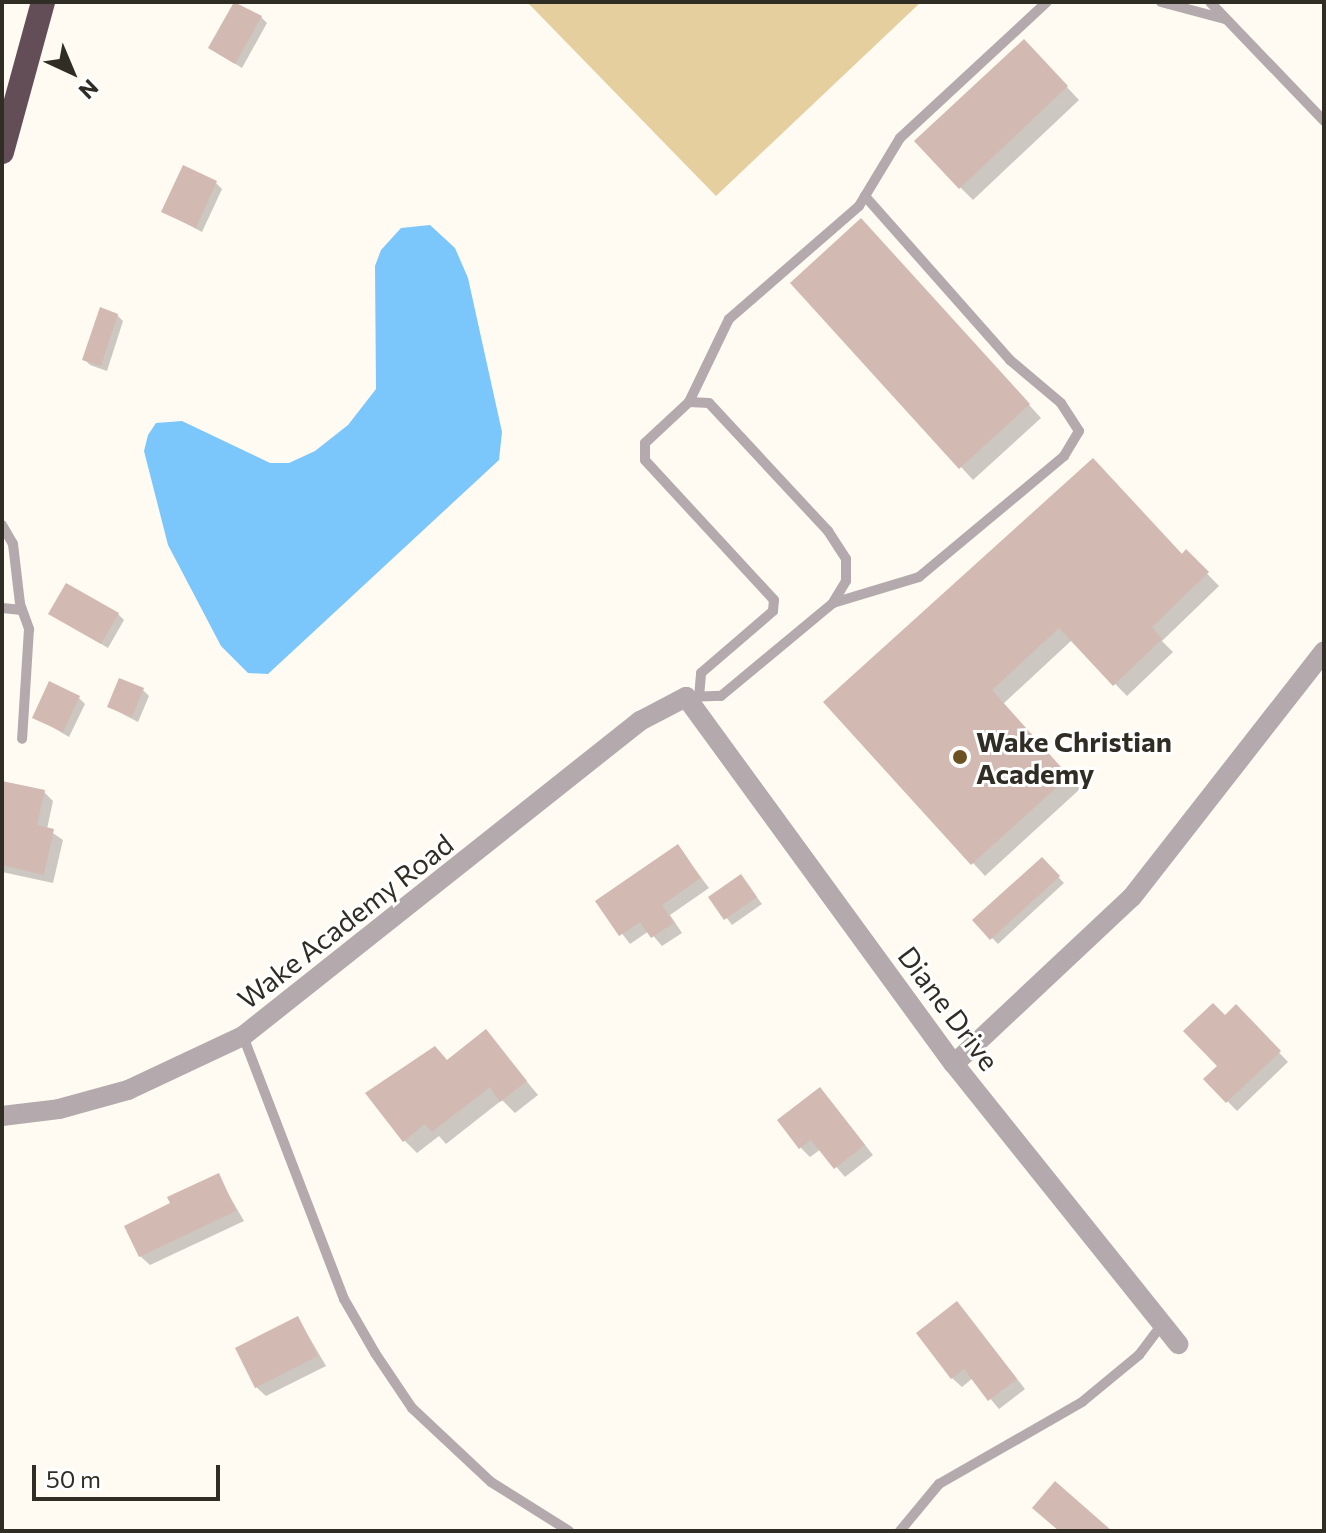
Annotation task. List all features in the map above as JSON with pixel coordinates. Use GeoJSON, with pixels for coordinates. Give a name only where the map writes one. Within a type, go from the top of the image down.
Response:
{"type":"FeatureCollection","features":[{"type":"Feature","properties":{"kind":"highway"},"geometry":{"type":"LineString","coordinates":[[2,152],[43,2]]}},
{"type":"Feature","properties":{"kind":"street"},"geometry":{"type":"LineString","coordinates":[[954,1064],[1132,897],[1324,651]]}},
{"type":"Feature","properties":{"kind":"street","name":"Wake Academy Road"},"geometry":{"type":"LineString","coordinates":[[2,1116],[59,1109],[128,1090],[243,1036],[640,721],[693,697]]}},
{"type":"Feature","properties":{"kind":"street","name":"Diane Drive"},"geometry":{"type":"LineString","coordinates":[[693,697],[954,1064],[1178,1344]]}},
{"type":"Feature","properties":{"kind":"lane"},"geometry":{"type":"LineString","coordinates":[[689,402],[709,403],[828,531],[846,559],[846,581],[833,603],[721,696],[693,697],[701,673],[773,611],[774,600],[645,460],[645,443],[689,402],[729,319],[865,196],[900,138],[1047,2]]}},
{"type":"Feature","properties":{"kind":"lane"},"geometry":{"type":"LineString","coordinates":[[1161,2],[1227,20]]}},
{"type":"Feature","properties":{"kind":"lane"},"geometry":{"type":"LineString","coordinates":[[1210,2],[1324,121]]}},
{"type":"Feature","properties":{"kind":"lane"},"geometry":{"type":"LineString","coordinates":[[833,603],[919,577],[1064,456],[1079,431],[1061,403],[1010,360],[865,196]]}},
{"type":"Feature","properties":{"kind":"lane"},"geometry":{"type":"LineString","coordinates":[[2,525],[13,544],[22,610],[29,629],[22,739]]}},
{"type":"Feature","properties":{"kind":"lane"},"geometry":{"type":"LineString","coordinates":[[2,608],[22,610]]}},
{"type":"Feature","properties":{"kind":"lane"},"geometry":{"type":"LineString","coordinates":[[243,1036],[344,1299],[375,1353],[412,1408],[480,1471],[569,1531]]}},
{"type":"Feature","properties":{"kind":"lane"},"geometry":{"type":"LineString","coordinates":[[900,1531],[939,1484],[1082,1402],[1139,1355],[1162,1324]]}},
{"type":"Feature","properties":{"kind":"shaded area"},"geometry":{"type":"Polygon","coordinates":[[[527,2],[921,2],[716,196],[527,2]]]}},
{"type":"Feature","properties":{"kind":"water"},"geometry":{"type":"Polygon","coordinates":[[[430,225],[455,248],[468,278],[502,432],[499,460],[268,674],[248,673],[221,646],[168,545],[144,451],[148,435],[156,423],[182,421],[270,463],[289,463],[315,451],[348,425],[376,389],[375,266],[381,250],[401,228],[430,225]]]}},
{"type":"Feature","properties":{"kind":"building"},"geometry":{"type":"Polygon","coordinates":[[[234,2],[262,16],[235,64],[208,48],[234,2]]]}},
{"type":"Feature","properties":{"kind":"building"},"geometry":{"type":"Polygon","coordinates":[[[1024,39],[1068,86],[959,189],[914,141],[1024,39]]]}},
{"type":"Feature","properties":{"kind":"building"},"geometry":{"type":"Polygon","coordinates":[[[183,165],[217,181],[196,228],[161,212],[183,165]]]}},
{"type":"Feature","properties":{"kind":"building"},"geometry":{"type":"Polygon","coordinates":[[[861,218],[1030,404],[959,469],[790,283],[861,218]]]}},
{"type":"Feature","properties":{"kind":"building"},"geometry":{"type":"Polygon","coordinates":[[[100,307],[118,314],[101,366],[82,360],[100,307]]]}},
{"type":"Feature","properties":{"kind":"building"},"geometry":{"type":"Polygon","coordinates":[[[1093,458],[1182,554],[1186,549],[1209,572],[1152,627],[1162,639],[1113,686],[1059,628],[992,690],[1069,776],[971,865],[823,702],[1093,458]]]}},
{"type":"Feature","properties":{"kind":"building"},"geometry":{"type":"Polygon","coordinates":[[[66,583],[119,613],[101,644],[48,614],[66,583]]]}},
{"type":"Feature","properties":{"kind":"building"},"geometry":{"type":"Polygon","coordinates":[[[119,678],[144,688],[132,717],[107,707],[119,678]]]}},
{"type":"Feature","properties":{"kind":"building"},"geometry":{"type":"Polygon","coordinates":[[[49,681],[80,696],[63,732],[32,718],[49,681]]]}},
{"type":"Feature","properties":{"kind":"building"},"geometry":{"type":"Polygon","coordinates":[[[2,781],[45,790],[37,825],[54,829],[44,875],[2,865],[2,781]]]}},
{"type":"Feature","properties":{"kind":"building"},"geometry":{"type":"Polygon","coordinates":[[[678,844],[701,878],[662,905],[674,923],[651,938],[640,922],[619,936],[595,901],[678,844]]]}},
{"type":"Feature","properties":{"kind":"building"},"geometry":{"type":"Polygon","coordinates":[[[1042,857],[1060,876],[990,940],[972,920],[1042,857]]]}},
{"type":"Feature","properties":{"kind":"building"},"geometry":{"type":"Polygon","coordinates":[[[741,874],[757,897],[724,920],[708,897],[741,874]]]}},
{"type":"Feature","properties":{"kind":"building"},"geometry":{"type":"Polygon","coordinates":[[[1213,1003],[1225,1015],[1236,1004],[1281,1051],[1226,1103],[1203,1079],[1217,1066],[1183,1031],[1213,1003]]]}},
{"type":"Feature","properties":{"kind":"building"},"geometry":{"type":"Polygon","coordinates":[[[486,1029],[527,1081],[500,1102],[490,1087],[432,1132],[425,1124],[403,1142],[365,1093],[435,1046],[447,1060],[486,1029]]]}},
{"type":"Feature","properties":{"kind":"building"},"geometry":{"type":"Polygon","coordinates":[[[820,1087],[865,1145],[834,1169],[811,1140],[799,1149],[777,1120],[820,1087]]]}},
{"type":"Feature","properties":{"kind":"building"},"geometry":{"type":"Polygon","coordinates":[[[219,1173],[236,1211],[139,1257],[124,1226],[170,1203],[167,1197],[219,1173]]]}},
{"type":"Feature","properties":{"kind":"building"},"geometry":{"type":"Polygon","coordinates":[[[957,1301],[1017,1379],[988,1401],[964,1369],[951,1379],[916,1333],[957,1301]]]}},
{"type":"Feature","properties":{"kind":"building"},"geometry":{"type":"Polygon","coordinates":[[[298,1316],[318,1356],[255,1388],[235,1348],[298,1316]]]}},
{"type":"Feature","properties":{"kind":"building"},"geometry":{"type":"Polygon","coordinates":[[[1055,1481],[1112,1531],[1059,1531],[1032,1508],[1055,1481]]]}},
{"type":"Feature","properties":{"kind":"place","name":"Wake Christian Academy"},"geometry":{"type":"Point","coordinates":[960,757]}}]}
